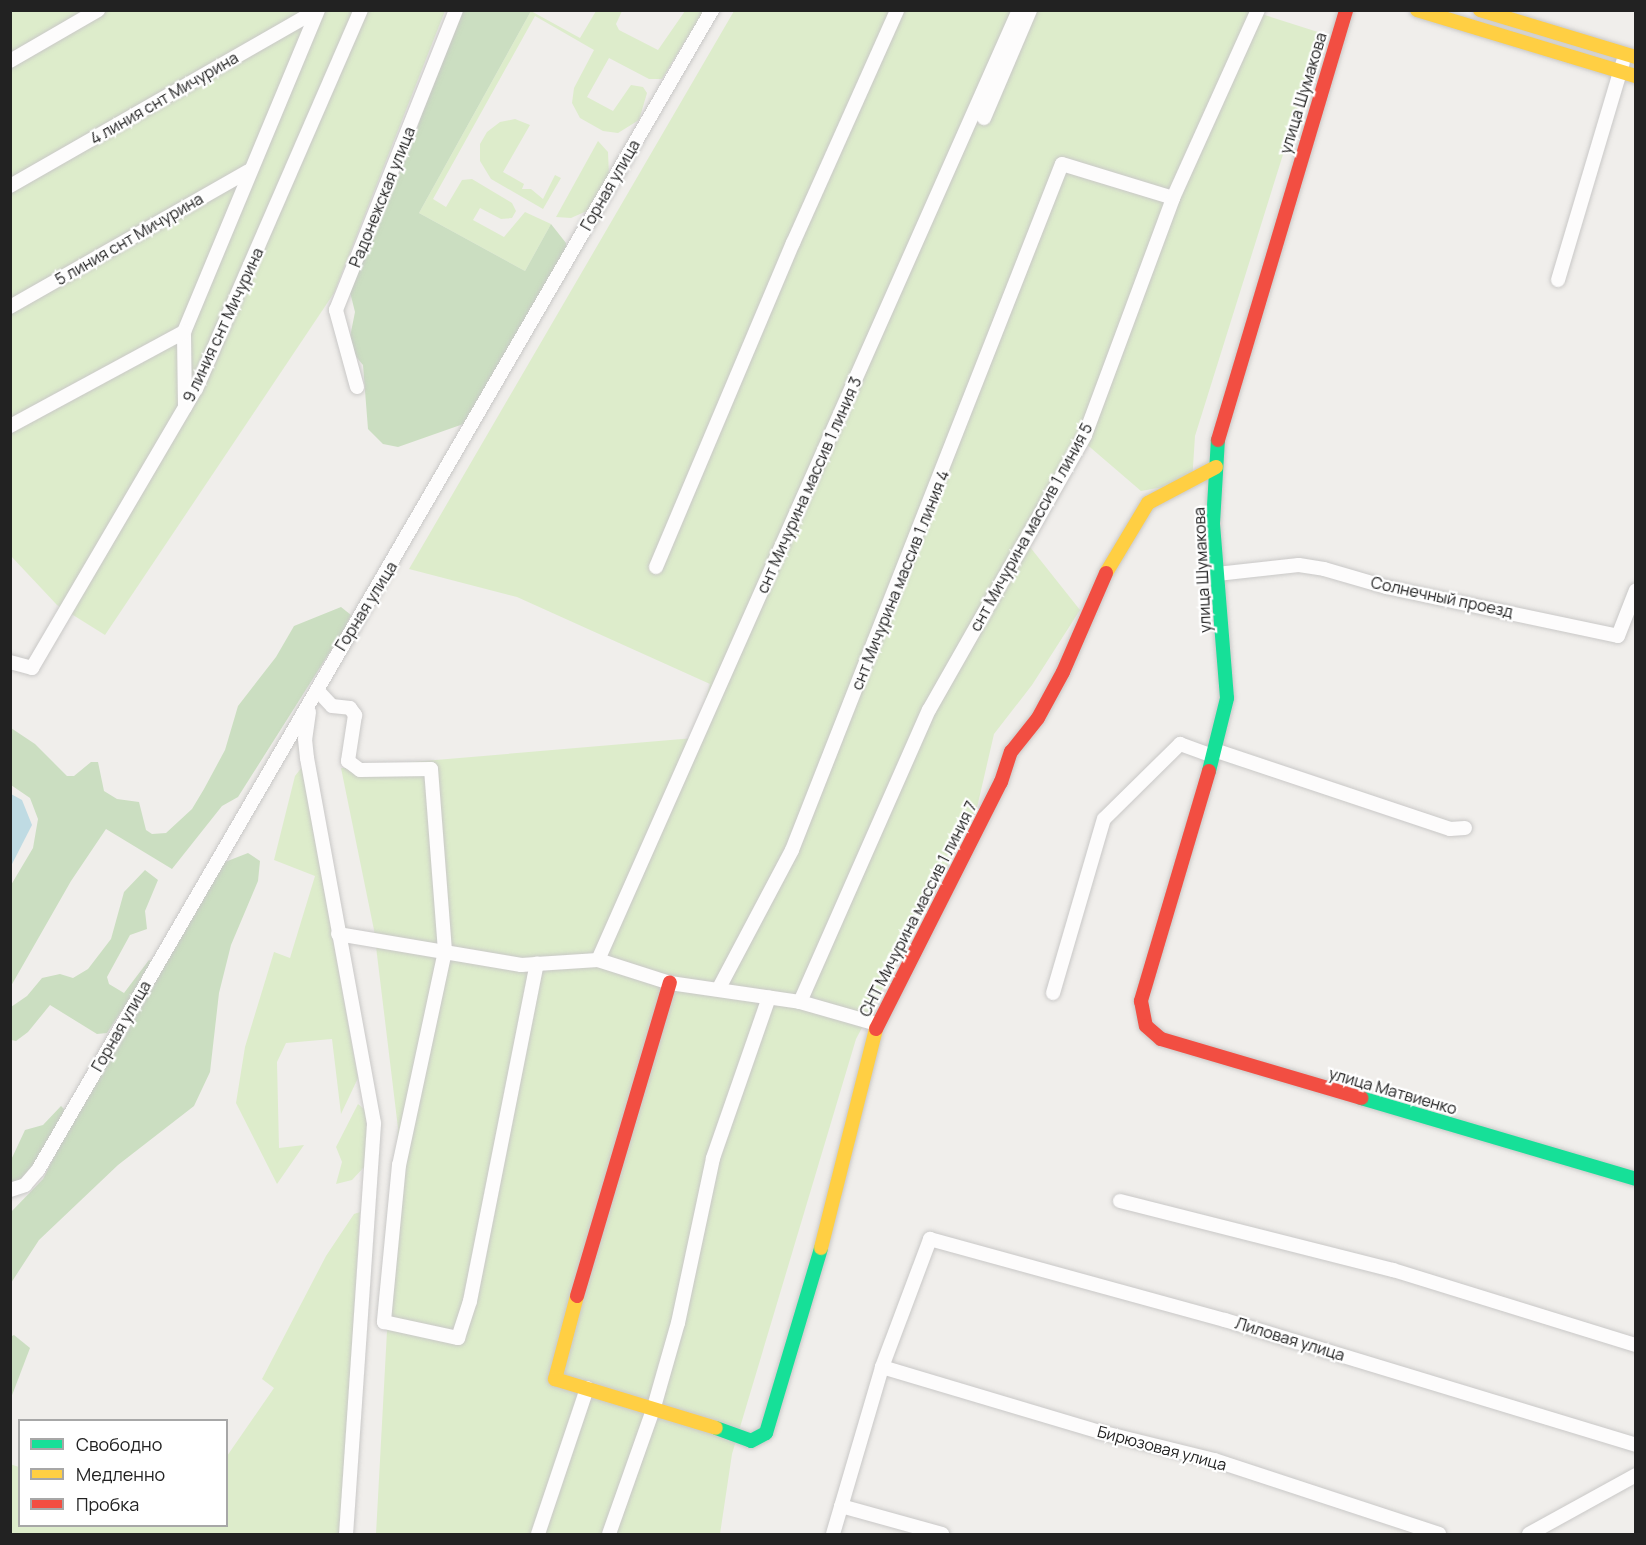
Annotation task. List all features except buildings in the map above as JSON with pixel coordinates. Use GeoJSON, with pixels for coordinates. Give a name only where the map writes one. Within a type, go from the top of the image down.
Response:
{"type":"FeatureCollection","features":[{"type":"Feature","properties":{"kind":"street"},"geometry":{"type":"LineString","coordinates":[[10,61],[98,10]]}},
{"type":"Feature","properties":{"kind":"street"},"geometry":{"type":"LineString","coordinates":[[185,407],[184,332],[248,171],[317,10]]}},
{"type":"Feature","properties":{"kind":"street","name":"4 линия снт Мичурина"},"geometry":{"type":"LineString","coordinates":[[10,186],[317,10]]}},
{"type":"Feature","properties":{"kind":"street","name":"9 линия снт Мичурина"},"geometry":{"type":"LineString","coordinates":[[10,662],[32,668],[185,407],[362,10]]}},
{"type":"Feature","properties":{"kind":"street","name":"Радонежская улица"},"geometry":{"type":"LineString","coordinates":[[357,387],[336,310],[456,10]]}},
{"type":"Feature","properties":{"kind":"street","name":"Горная улица"},"geometry":{"type":"LineString","coordinates":[[10,1190],[25,1185],[38,1170],[712,10]]}},
{"type":"Feature","properties":{"kind":"street"},"geometry":{"type":"LineString","coordinates":[[656,567],[793,243],[897,10]]}},
{"type":"Feature","properties":{"kind":"street","name":"снт Мичурина массив 1 линия 3"},"geometry":{"type":"LineString","coordinates":[[598,960],[1019,10]]}},
{"type":"Feature","properties":{"kind":"street"},"geometry":{"type":"LineString","coordinates":[[984,118],[1029,10]]}},
{"type":"Feature","properties":{"kind":"street","name":"снт Мичурина массив 1 линия 5"},"geometry":{"type":"LineString","coordinates":[[800,1002],[929,710],[1085,435],[1173,198],[1258,10]]}},
{"type":"Feature","properties":{"kind":"street","name":"улица Шумакова"},"geometry":{"type":"LineString","coordinates":[[1146,1026],[1141,1001],[1214,753],[1227,698],[1213,523],[1218,438],[1346,10]]}},
{"type":"Feature","properties":{"kind":"street"},"geometry":{"type":"LineString","coordinates":[[1417,10],[1635,76]]}},
{"type":"Feature","properties":{"kind":"street"},"geometry":{"type":"LineString","coordinates":[[1480,10],[1630,56],[1619,71],[1558,280]]}},
{"type":"Feature","properties":{"kind":"street","name":"снт Мичурина массив 1 линия 4"},"geometry":{"type":"LineString","coordinates":[[719,988],[792,850],[1062,164],[1173,198]]}},
{"type":"Feature","properties":{"kind":"street","name":"5 линия снт Мичурина"},"geometry":{"type":"LineString","coordinates":[[10,307],[248,171]]}},
{"type":"Feature","properties":{"kind":"street"},"geometry":{"type":"LineString","coordinates":[[10,426],[184,332]]}},
{"type":"Feature","properties":{"kind":"street","name":"СНТ Мичурина массив 1 линия 7"},"geometry":{"type":"LineString","coordinates":[[654,1407],[751,1441],[766,1433],[806,1309],[877,1024],[1001,782],[1011,752],[1038,718],[1058,681],[1106,574],[1148,503],[1216,467]]}},
{"type":"Feature","properties":{"kind":"street","name":"Солнечный проезд"},"geometry":{"type":"LineString","coordinates":[[1217,574],[1299,565],[1618,636],[1635,590]]}},
{"type":"Feature","properties":{"kind":"street"},"geometry":{"type":"LineString","coordinates":[[317,690],[304,739],[374,1124],[346,1534]]}},
{"type":"Feature","properties":{"kind":"street"},"geometry":{"type":"LineString","coordinates":[[317,690],[332,706],[350,708],[355,715],[348,761],[360,770],[431,769],[445,951],[399,1165],[384,1322],[458,1338],[470,1301],[537,964]]}},
{"type":"Feature","properties":{"kind":"street"},"geometry":{"type":"LineString","coordinates":[[1053,993],[1104,819],[1180,744],[1450,829],[1465,828]]}},
{"type":"Feature","properties":{"kind":"street"},"geometry":{"type":"LineString","coordinates":[[338,934],[521,965],[598,960],[670,983],[719,988],[800,1002],[877,1024]]}},
{"type":"Feature","properties":{"kind":"street"},"geometry":{"type":"LineString","coordinates":[[654,1407],[555,1379],[610,1176],[670,983]]}},
{"type":"Feature","properties":{"kind":"street"},"geometry":{"type":"LineString","coordinates":[[609,1534],[654,1407],[678,1323],[713,1158],[769,997]]}},
{"type":"Feature","properties":{"kind":"street","name":"улица Матвиенко"},"geometry":{"type":"LineString","coordinates":[[1146,1026],[1161,1040],[1635,1179]]}},
{"type":"Feature","properties":{"kind":"street"},"geometry":{"type":"LineString","coordinates":[[1120,1201],[1393,1270],[1635,1345]]}},
{"type":"Feature","properties":{"kind":"street","name":"Лиловая улица"},"geometry":{"type":"LineString","coordinates":[[882,1367],[930,1239],[1236,1323],[1635,1445]]}},
{"type":"Feature","properties":{"kind":"street"},"geometry":{"type":"LineString","coordinates":[[833,1534],[882,1367]]}},
{"type":"Feature","properties":{"kind":"street","name":"Бирюзовая улица"},"geometry":{"type":"LineString","coordinates":[[882,1367],[1100,1431],[1214,1460],[1439,1534]]}},
{"type":"Feature","properties":{"kind":"street"},"geometry":{"type":"LineString","coordinates":[[538,1534],[587,1388]]}},
{"type":"Feature","properties":{"kind":"street"},"geometry":{"type":"LineString","coordinates":[[1529,1534],[1635,1475]]}},
{"type":"Feature","properties":{"kind":"street"},"geometry":{"type":"LineString","coordinates":[[841,1506],[942,1534]]}},
{"type":"Feature","properties":{"kind":"green space"},"geometry":{"type":"Polygon","coordinates":[[[704,10],[662,79],[649,79],[609,58],[587,97],[613,111],[631,85],[643,87],[647,93],[639,120],[618,133],[603,131],[580,118],[572,103],[574,88],[594,50],[535,16],[433,199],[446,207],[462,180],[472,179],[512,203],[516,211],[512,218],[501,219],[480,208],[473,220],[504,237],[525,212],[551,224],[525,271],[419,213],[531,11],[580,38],[596,11],[622,11],[616,24],[619,30],[658,50],[685,11],[704,10]]]}},
{"type":"Feature","properties":{"kind":"green space"},"geometry":{"type":"Polygon","coordinates":[[[1249,10],[1321,33],[1195,436],[1192,482],[1141,491],[1077,436],[1026,542],[1080,610],[1032,685],[994,734],[976,812],[856,1039],[732,1454],[720,1534],[376,1534],[398,1128],[374,930],[341,768],[694,738],[710,684],[517,597],[409,569],[734,11],[1249,10]]]}},
{"type":"Feature","properties":{"kind":"green space"},"geometry":{"type":"Polygon","coordinates":[[[11,11],[445,11],[334,293],[105,635],[57,605],[11,556],[11,11]]]}},
{"type":"Feature","properties":{"kind":"green space"},"geometry":{"type":"Polygon","coordinates":[[[452,11],[531,11],[419,213],[525,271],[551,224],[566,243],[566,250],[469,422],[398,447],[383,444],[368,429],[363,365],[348,347],[355,312],[350,292],[416,133],[452,11]]]}},
{"type":"Feature","properties":{"kind":"green space"},"geometry":{"type":"Polygon","coordinates":[[[515,119],[530,125],[503,172],[524,184],[522,189],[531,189],[543,199],[555,175],[561,178],[543,209],[491,179],[480,161],[480,144],[487,132],[500,122],[515,119]]]}},
{"type":"Feature","properties":{"kind":"green space"},"geometry":{"type":"Polygon","coordinates":[[[598,141],[608,152],[609,175],[589,210],[571,218],[556,217],[598,141]]]}},
{"type":"Feature","properties":{"kind":"green space"},"geometry":{"type":"Polygon","coordinates":[[[341,607],[351,615],[345,628],[238,797],[222,806],[172,869],[106,829],[71,881],[11,986],[11,885],[33,848],[38,819],[30,798],[11,785],[11,728],[35,744],[67,776],[74,776],[91,762],[98,762],[104,791],[117,799],[139,802],[146,830],[152,834],[166,833],[192,809],[225,750],[238,706],[276,657],[294,626],[341,607]]]}},
{"type":"Feature","properties":{"kind":"green space"},"geometry":{"type":"Polygon","coordinates":[[[302,767],[358,1078],[341,1114],[332,1039],[286,1043],[277,1062],[279,1148],[304,1145],[277,1184],[236,1103],[245,1047],[274,952],[290,958],[315,876],[274,860],[295,776],[302,767]]]}},
{"type":"Feature","properties":{"kind":"green space"},"geometry":{"type":"Polygon","coordinates":[[[248,853],[260,861],[258,881],[231,945],[219,993],[210,1072],[194,1106],[118,1165],[39,1240],[11,1283],[11,1212],[43,1179],[61,1143],[225,862],[248,853]]]}},
{"type":"Feature","properties":{"kind":"green space"},"geometry":{"type":"Polygon","coordinates":[[[145,870],[158,880],[145,911],[147,929],[130,935],[107,977],[109,984],[124,993],[149,960],[153,963],[107,1033],[97,1034],[50,1005],[28,1032],[16,1041],[11,1040],[11,1007],[27,996],[42,978],[60,974],[73,978],[88,969],[111,939],[124,892],[145,870]]]}},
{"type":"Feature","properties":{"kind":"green space"},"geometry":{"type":"Polygon","coordinates":[[[358,1104],[365,1110],[369,1152],[365,1166],[352,1180],[336,1184],[342,1162],[336,1147],[358,1104]]]}},
{"type":"Feature","properties":{"kind":"green space"},"geometry":{"type":"Polygon","coordinates":[[[61,1106],[66,1111],[31,1173],[20,1182],[11,1184],[11,1160],[25,1130],[43,1125],[61,1106]]]}},
{"type":"Feature","properties":{"kind":"green space"},"geometry":{"type":"Polygon","coordinates":[[[360,1212],[341,1534],[11,1534],[10,1464],[18,1467],[18,1527],[228,1527],[228,1455],[274,1388],[262,1379],[326,1256],[354,1214],[360,1212]]]}},
{"type":"Feature","properties":{"kind":"green space"},"geometry":{"type":"Polygon","coordinates":[[[14,1335],[30,1348],[11,1398],[10,1337],[14,1335]]]}},
{"type":"Feature","properties":{"kind":"water"},"geometry":{"type":"Polygon","coordinates":[[[11,794],[22,800],[32,825],[11,866],[11,794]]]}},
{"type":"Feature","properties":{"kind":"traffic: fast"},"geometry":{"type":"LineString","coordinates":[[1209,771],[1227,698],[1213,523],[1218,440]]}},
{"type":"Feature","properties":{"kind":"traffic: fast"},"geometry":{"type":"LineString","coordinates":[[1361,1098],[1636,1179]]}},
{"type":"Feature","properties":{"kind":"traffic: fast"},"geometry":{"type":"LineString","coordinates":[[716,1428],[751,1441],[766,1433],[821,1248]]}},
{"type":"Feature","properties":{"kind":"traffic: slow"},"geometry":{"type":"LineString","coordinates":[[1417,10],[1636,76]]}},
{"type":"Feature","properties":{"kind":"traffic: slow"},"geometry":{"type":"LineString","coordinates":[[1480,10],[1636,57]]}},
{"type":"Feature","properties":{"kind":"traffic: slow"},"geometry":{"type":"LineString","coordinates":[[1106,573],[1148,503],[1216,467]]}},
{"type":"Feature","properties":{"kind":"traffic: slow"},"geometry":{"type":"LineString","coordinates":[[821,1248],[876,1029]]}},
{"type":"Feature","properties":{"kind":"traffic: slow"},"geometry":{"type":"LineString","coordinates":[[577,1296],[555,1379],[716,1428]]}},
{"type":"Feature","properties":{"kind":"traffic: jam"},"geometry":{"type":"LineString","coordinates":[[1218,440],[1346,10]]}},
{"type":"Feature","properties":{"kind":"traffic: jam"},"geometry":{"type":"LineString","coordinates":[[876,1029],[1001,782],[1011,752],[1038,718],[1063,672],[1106,573]]}},
{"type":"Feature","properties":{"kind":"traffic: jam"},"geometry":{"type":"LineString","coordinates":[[1209,771],[1141,1001],[1146,1026],[1161,1039],[1361,1098]]}},
{"type":"Feature","properties":{"kind":"traffic: jam"},"geometry":{"type":"LineString","coordinates":[[577,1296],[670,983]]}}]}
